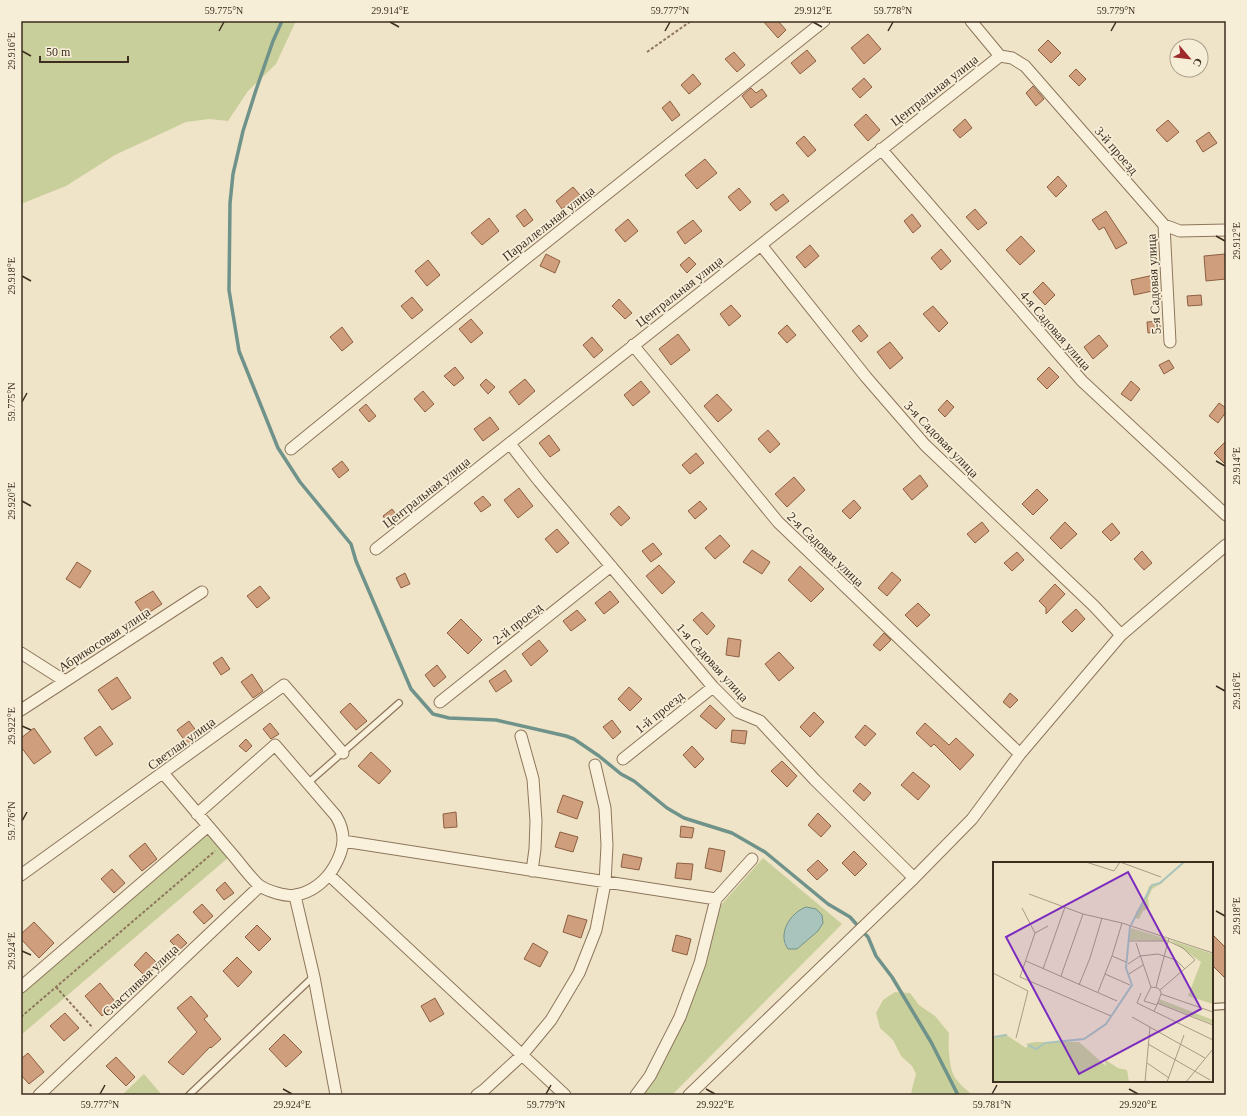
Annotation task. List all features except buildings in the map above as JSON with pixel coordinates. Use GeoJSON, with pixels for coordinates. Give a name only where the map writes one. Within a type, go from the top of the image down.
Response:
{"type":"FeatureCollection","features":[{"type":"Feature","properties":{"kind":"street","name":"Параллельная улица"},"geometry":{"type":"LineString","coordinates":[[291,449],[525,259],[824,21]]}},
{"type":"Feature","properties":{"kind":"street"},"geometry":{"type":"LineString","coordinates":[[971,21],[1000,56]]}},
{"type":"Feature","properties":{"kind":"street","name":"Центральная улица"},"geometry":{"type":"LineString","coordinates":[[376,549],[760,244],[1000,56]]}},
{"type":"Feature","properties":{"kind":"street","name":"3-й проезд"},"geometry":{"type":"LineString","coordinates":[[1000,56],[1012,58],[1025,66],[1164,225]]}},
{"type":"Feature","properties":{"kind":"street","name":"4-я Садовая улица"},"geometry":{"type":"LineString","coordinates":[[881,149],[1082,381],[1226,515]]}},
{"type":"Feature","properties":{"kind":"street"},"geometry":{"type":"LineString","coordinates":[[1164,225],[1180,231],[1226,230]]}},
{"type":"Feature","properties":{"kind":"street","name":"5-я Садовая улица"},"geometry":{"type":"LineString","coordinates":[[1164,225],[1170,342]]}},
{"type":"Feature","properties":{"kind":"street","name":"3-я Садовая улица"},"geometry":{"type":"LineString","coordinates":[[760,244],[866,377],[925,445],[1094,606],[1121,635]]}},
{"type":"Feature","properties":{"kind":"street","name":"2-я Садовая улица"},"geometry":{"type":"LineString","coordinates":[[633,345],[778,522],[1020,754]]}},
{"type":"Feature","properties":{"kind":"street","name":"1-я Садовая улица"},"geometry":{"type":"LineString","coordinates":[[510,444],[713,687],[738,712],[760,721],[815,780],[914,878]]}},
{"type":"Feature","properties":{"kind":"street"},"geometry":{"type":"LineString","coordinates":[[689,1095],[914,878],[972,818],[1020,754],[1121,635],[1226,545]]}},
{"type":"Feature","properties":{"kind":"street","name":"2-й проезд"},"geometry":{"type":"LineString","coordinates":[[440,702],[611,566]]}},
{"type":"Feature","properties":{"kind":"street","name":"Абрикосовая улица"},"geometry":{"type":"LineString","coordinates":[[21,710],[202,592]]}},
{"type":"Feature","properties":{"kind":"street"},"geometry":{"type":"LineString","coordinates":[[21,653],[65,681]]}},
{"type":"Feature","properties":{"kind":"street","name":"Светлая улица"},"geometry":{"type":"LineString","coordinates":[[21,875],[284,685],[342,752]]}},
{"type":"Feature","properties":{"kind":"street","name":"1-й проезд"},"geometry":{"type":"LineString","coordinates":[[623,759],[713,687]]}},
{"type":"Feature","properties":{"kind":"street"},"geometry":{"type":"LineString","coordinates":[[521,736],[533,779],[536,828],[532,871]]}},
{"type":"Feature","properties":{"kind":"street"},"geometry":{"type":"LineString","coordinates":[[162,773],[260,886],[276,893],[295,896],[314,888],[329,875],[339,858],[343,841],[342,826],[336,816],[275,745],[198,814]]}},
{"type":"Feature","properties":{"kind":"street"},"geometry":{"type":"LineString","coordinates":[[477,1095],[522,1055],[551,1020],[579,973],[596,930],[606,883],[607,845],[605,808],[595,765]]}},
{"type":"Feature","properties":{"kind":"street"},"geometry":{"type":"LineString","coordinates":[[21,987],[208,826]]}},
{"type":"Feature","properties":{"kind":"street"},"geometry":{"type":"LineString","coordinates":[[343,841],[716,899]]}},
{"type":"Feature","properties":{"kind":"street"},"geometry":{"type":"LineString","coordinates":[[636,1095],[650,1076],[680,1017],[700,963],[716,899],[752,859]]}},
{"type":"Feature","properties":{"kind":"street"},"geometry":{"type":"LineString","coordinates":[[329,875],[565,1095]]}},
{"type":"Feature","properties":{"kind":"street","name":"Счастливая улица"},"geometry":{"type":"LineString","coordinates":[[39,1095],[260,886]]}},
{"type":"Feature","properties":{"kind":"street"},"geometry":{"type":"LineString","coordinates":[[295,896],[314,977],[336,1095]]}},
{"type":"Feature","properties":{"kind":"lane"},"geometry":{"type":"LineString","coordinates":[[308,784],[342,752],[399,703]]}},
{"type":"Feature","properties":{"kind":"lane"},"geometry":{"type":"LineString","coordinates":[[189,1095],[314,977]]}},
{"type":"Feature","properties":{"kind":"lane"},"geometry":{"type":"LineString","coordinates":[[1213,1007],[1226,1006]]}},
{"type":"Feature","properties":{"kind":"path"},"geometry":{"type":"LineString","coordinates":[[647,52],[691,21]]}},
{"type":"Feature","properties":{"kind":"path"},"geometry":{"type":"LineString","coordinates":[[21,1017],[224,844]]}},
{"type":"Feature","properties":{"kind":"path"},"geometry":{"type":"LineString","coordinates":[[56,987],[101,1036]]}},
{"type":"Feature","properties":{"kind":"green space"},"geometry":{"type":"Polygon","coordinates":[[[21,21],[296,21],[276,64],[248,91],[228,121],[209,119],[186,122],[115,155],[66,186],[21,204],[21,21]]]}},
{"type":"Feature","properties":{"kind":"green space"},"geometry":{"type":"Polygon","coordinates":[[[205,836],[211,837],[229,857],[21,1035],[21,994],[205,836]]]}},
{"type":"Feature","properties":{"kind":"green space"},"geometry":{"type":"Polygon","coordinates":[[[763,858],[842,924],[672,1095],[643,1095],[655,1078],[686,1018],[707,957],[720,906],[763,858]],[[816,909],[784,934],[784,943],[788,949],[797,949],[818,931],[823,923],[822,915],[816,909]]]}},
{"type":"Feature","properties":{"kind":"green space"},"geometry":{"type":"Polygon","coordinates":[[[895,992],[910,993],[919,1005],[935,1016],[949,1033],[949,1054],[953,1074],[962,1086],[973,1095],[911,1095],[916,1074],[912,1066],[901,1056],[893,1040],[880,1028],[876,1013],[883,1000],[895,992]]]}},
{"type":"Feature","properties":{"kind":"green space"},"geometry":{"type":"Polygon","coordinates":[[[144,1074],[162,1095],[122,1095],[144,1074]]]}},
{"type":"Feature","properties":{"kind":"water"},"geometry":{"type":"Polygon","coordinates":[[[806,907],[816,909],[822,915],[823,923],[818,931],[797,949],[788,949],[784,937],[787,925],[795,914],[806,907]]]}},
{"type":"Feature","properties":{"kind":"waterway"},"geometry":{"type":"LineString","coordinates":[[282,21],[273,41],[256,90],[243,131],[233,174],[230,203],[229,290],[239,351],[278,448],[300,482],[351,544],[356,561],[411,689],[433,714],[449,718],[496,720],[574,739],[599,756],[621,774],[634,781],[667,808],[684,818],[732,833],[765,852],[828,904],[850,917],[858,926]]}},
{"type":"Feature","properties":{"kind":"waterway"},"geometry":{"type":"LineString","coordinates":[[864,933],[868,937],[876,956],[892,977],[931,1042],[958,1095]]}}]}
